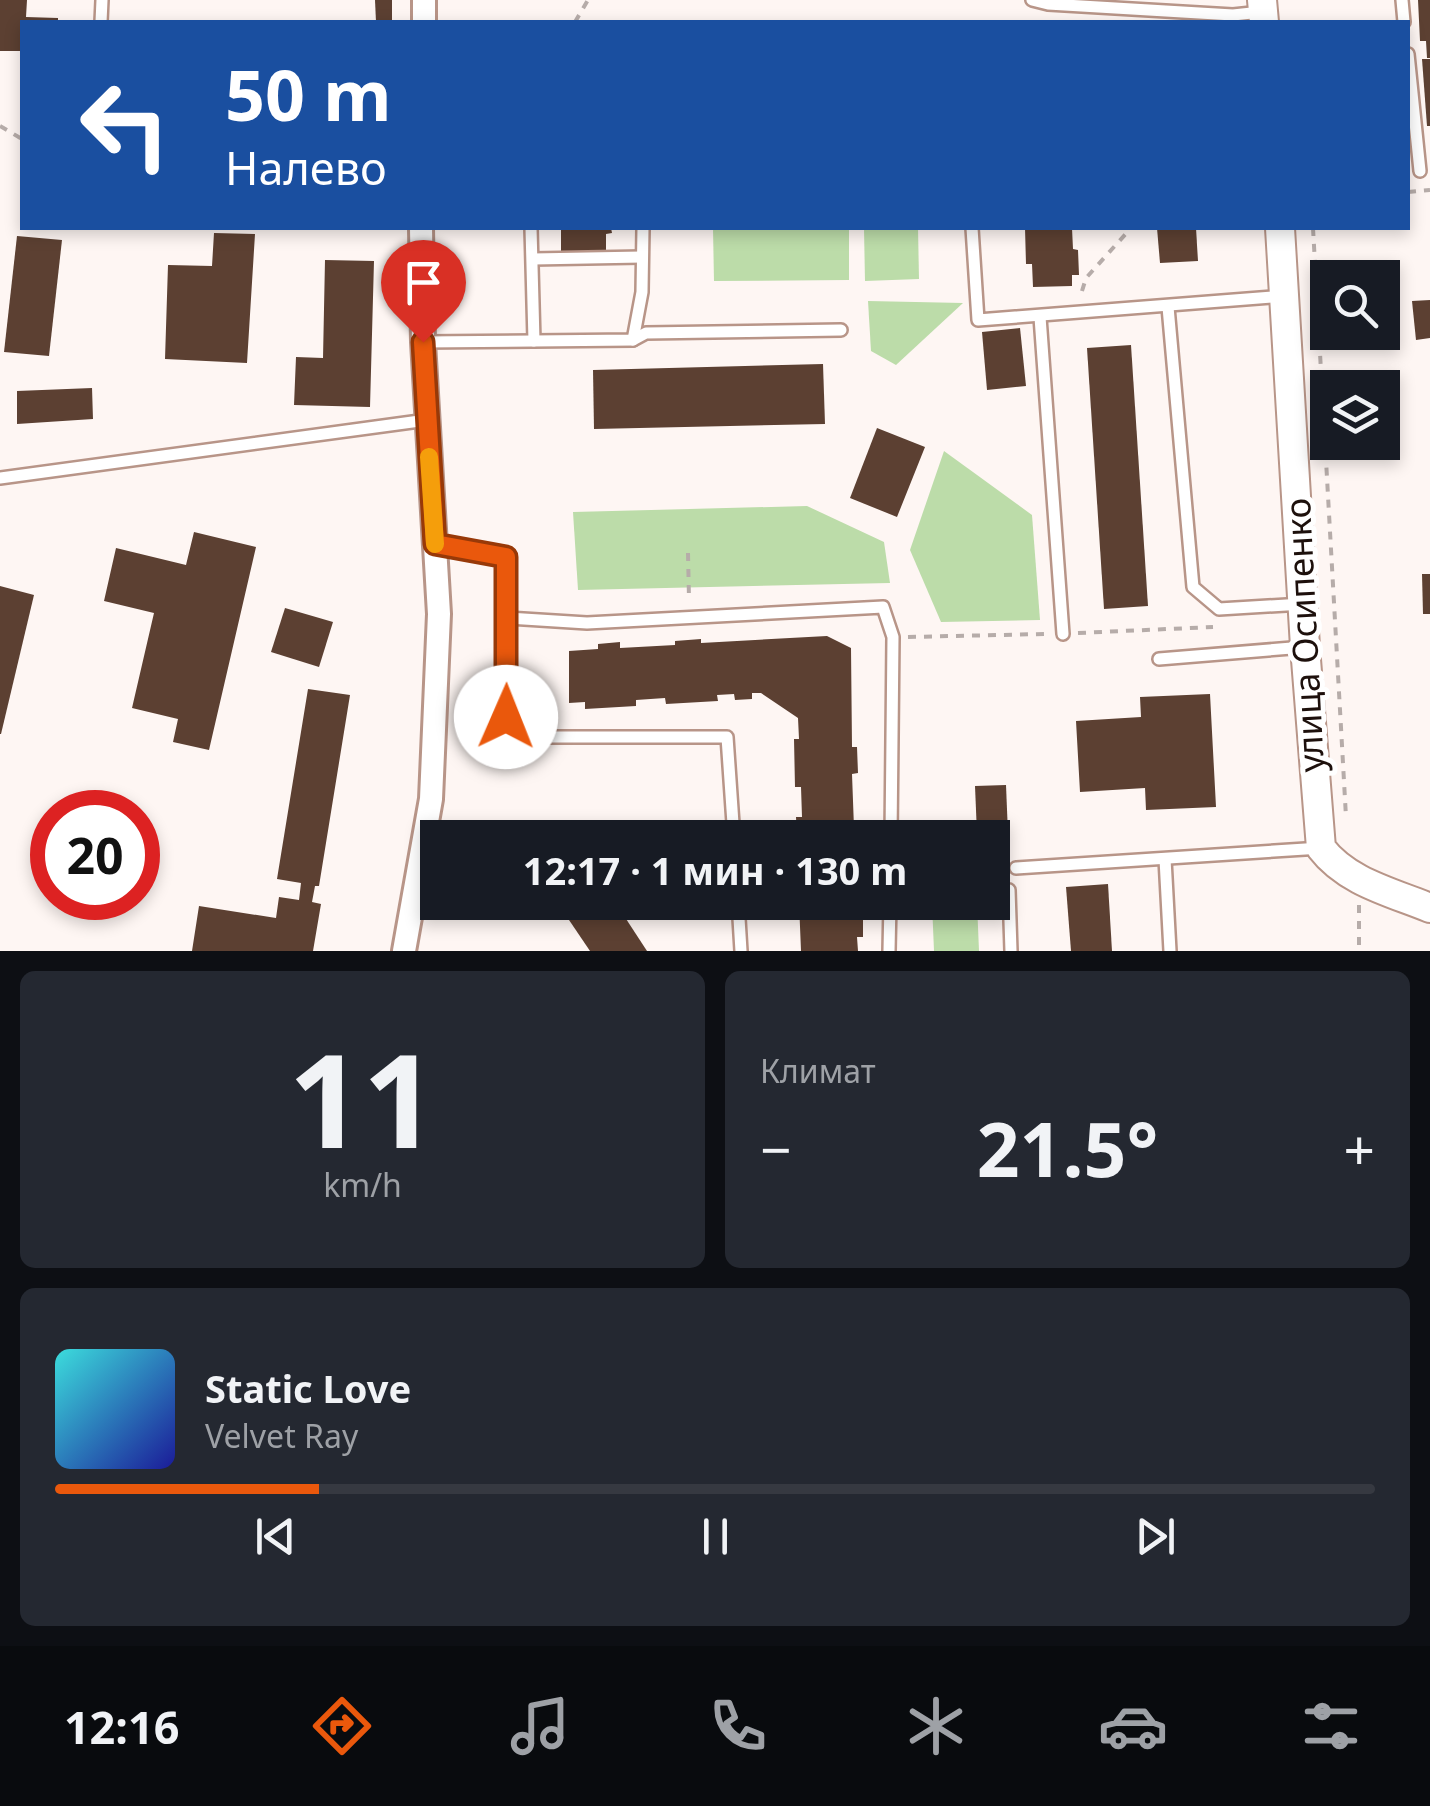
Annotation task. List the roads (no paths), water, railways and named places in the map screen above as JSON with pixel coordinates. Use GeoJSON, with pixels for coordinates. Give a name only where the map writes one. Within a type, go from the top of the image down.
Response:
{"type":"FeatureCollection","features":[{"type":"Feature","properties":{"kind":"street"},"geometry":{"type":"LineString","coordinates":[[404,951],[431,799],[439,614],[423,342],[422,230]]}},
{"type":"Feature","properties":{"kind":"street","name":"улица Осипенко"},"geometry":{"type":"LineString","coordinates":[[1280,230],[1305,647],[1325,854]]}},
{"type":"Feature","properties":{"kind":"street"},"geometry":{"type":"LineString","coordinates":[[1325,854],[1353,877],[1430,908]]}},
{"type":"Feature","properties":{"kind":"lane"},"geometry":{"type":"LineString","coordinates":[[1032,0],[1233,15],[1263,11]]}},
{"type":"Feature","properties":{"kind":"lane"},"geometry":{"type":"LineString","coordinates":[[1410,75],[1419,172]]}},
{"type":"Feature","properties":{"kind":"lane"},"geometry":{"type":"LineString","coordinates":[[531,230],[534,341]]}},
{"type":"Feature","properties":{"kind":"lane"},"geometry":{"type":"LineString","coordinates":[[633,340],[642,292],[643,230]]}},
{"type":"Feature","properties":{"kind":"lane"},"geometry":{"type":"LineString","coordinates":[[972,230],[978,320],[1286,296]]}},
{"type":"Feature","properties":{"kind":"lane"},"geometry":{"type":"LineString","coordinates":[[532,259],[642,257]]}},
{"type":"Feature","properties":{"kind":"lane"},"geometry":{"type":"LineString","coordinates":[[1168,307],[1193,587],[1219,609],[1303,604]]}},
{"type":"Feature","properties":{"kind":"lane"},"geometry":{"type":"LineString","coordinates":[[1040,316],[1063,634]]}},
{"type":"Feature","properties":{"kind":"lane"},"geometry":{"type":"LineString","coordinates":[[423,342],[633,340],[646,333],[841,330]]}},
{"type":"Feature","properties":{"kind":"lane"},"geometry":{"type":"LineString","coordinates":[[0,478],[427,420]]}},
{"type":"Feature","properties":{"kind":"lane"},"geometry":{"type":"LineString","coordinates":[[435,544],[506,557],[506,717],[530,737],[727,737],[733,820]]}},
{"type":"Feature","properties":{"kind":"lane"},"geometry":{"type":"LineString","coordinates":[[508,618],[587,623],[883,607],[894,637],[891,820]]}},
{"type":"Feature","properties":{"kind":"lane"},"geometry":{"type":"LineString","coordinates":[[1159,660],[1305,647]]}},
{"type":"Feature","properties":{"kind":"lane"},"geometry":{"type":"LineString","coordinates":[[1016,868],[1325,854]]}},
{"type":"Feature","properties":{"kind":"lane"},"geometry":{"type":"LineString","coordinates":[[1165,859],[1170,951]]}},
{"type":"Feature","properties":{"kind":"lane"},"geometry":{"type":"LineString","coordinates":[[1010,910],[1012,951]]}},
{"type":"Feature","properties":{"kind":"lane"},"geometry":{"type":"LineString","coordinates":[[739,920],[742,951]]}},
{"type":"Feature","properties":{"kind":"lane"},"geometry":{"type":"LineString","coordinates":[[889,951],[890,920]]}}]}
